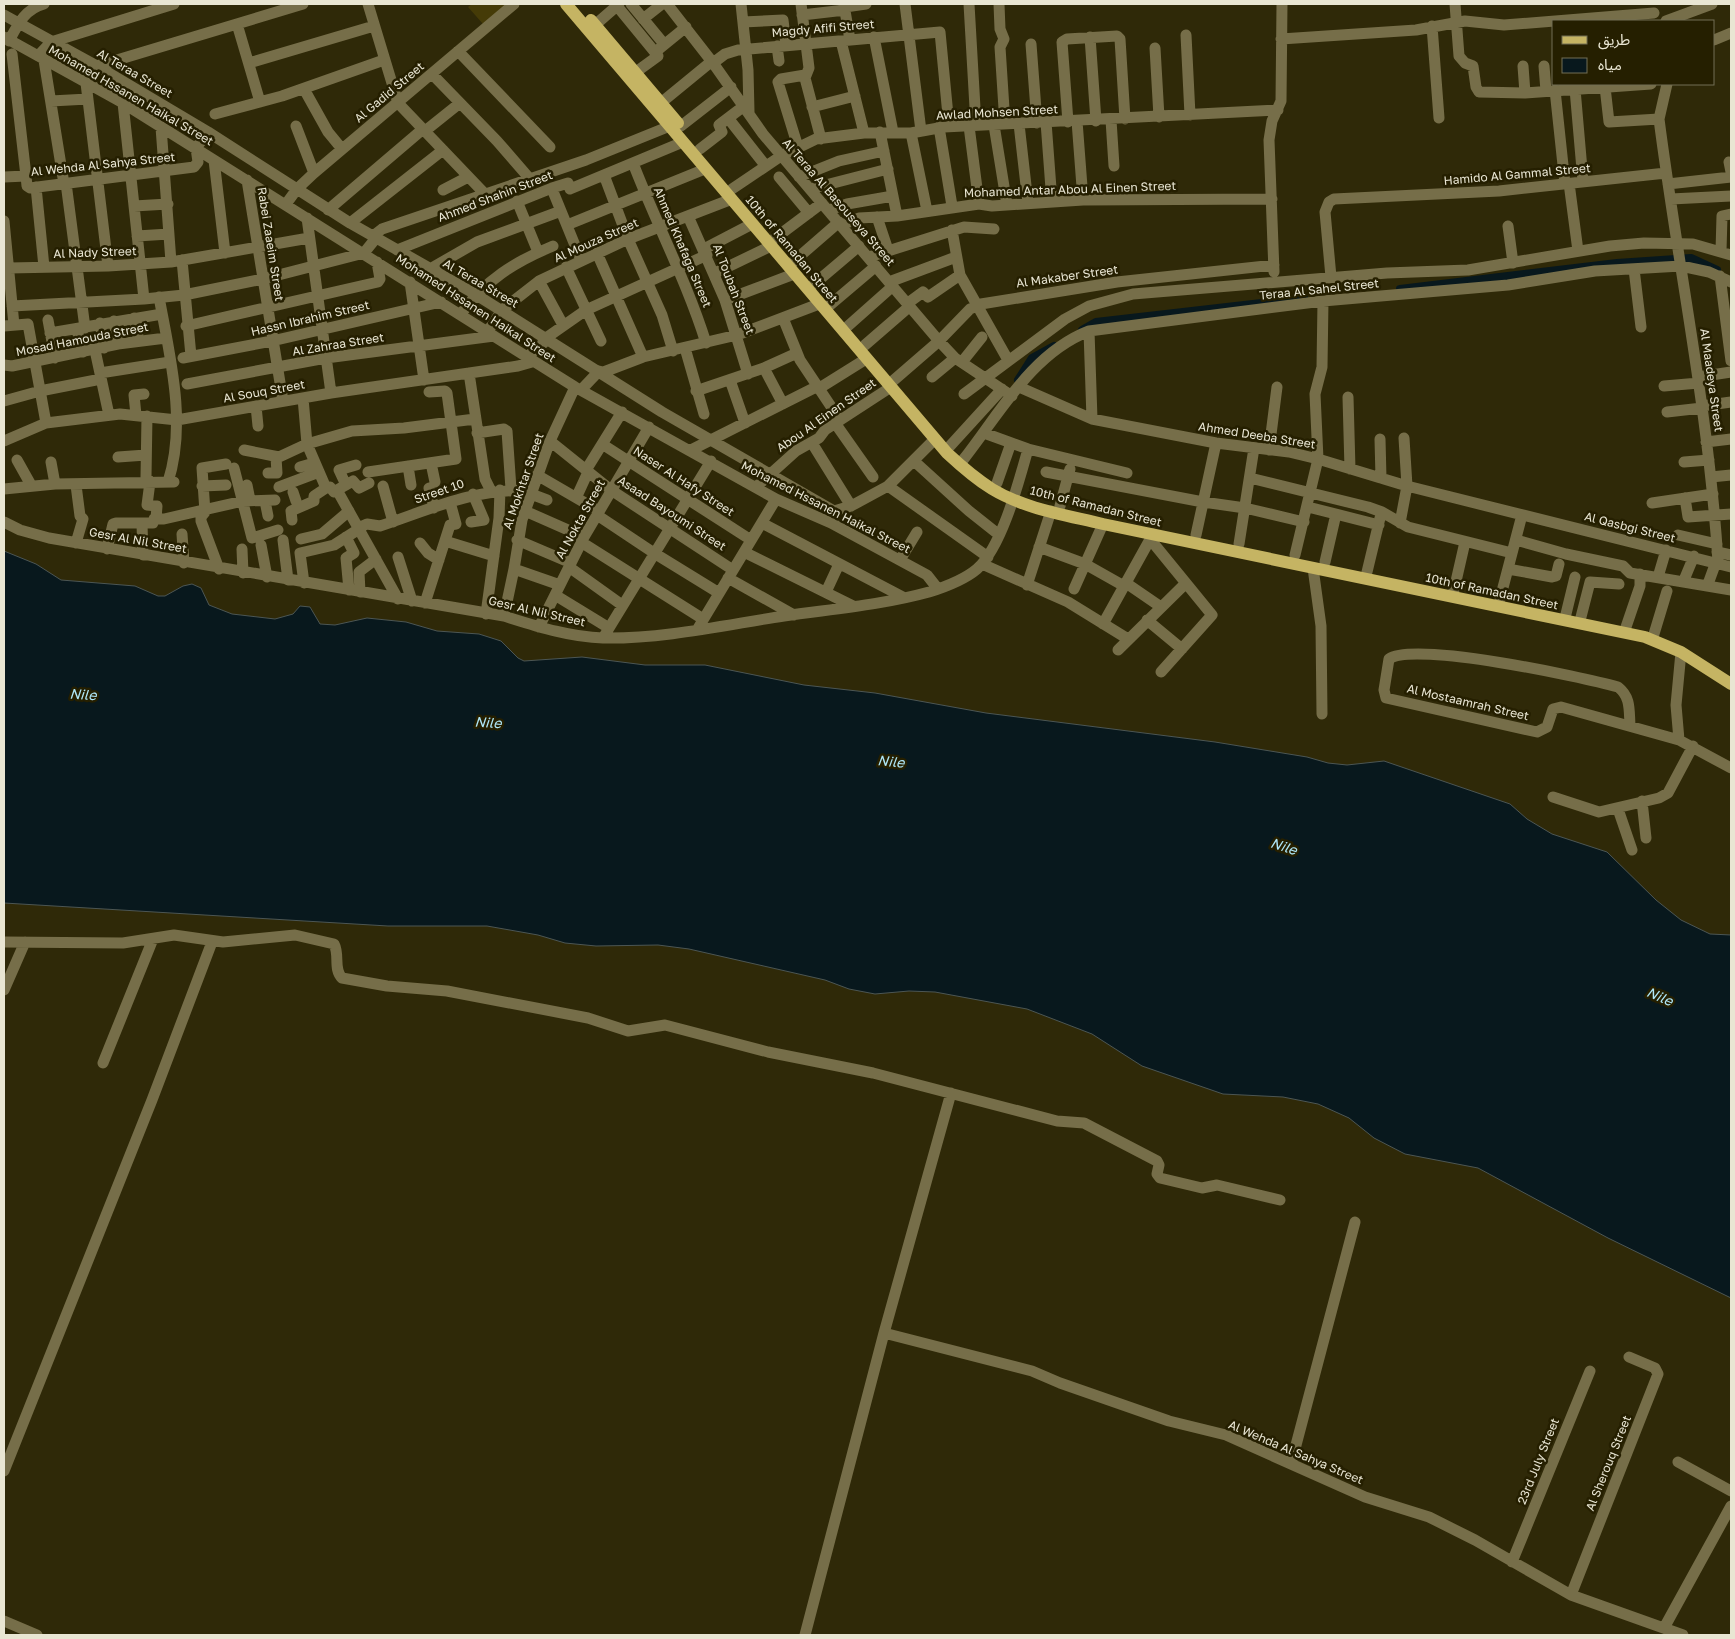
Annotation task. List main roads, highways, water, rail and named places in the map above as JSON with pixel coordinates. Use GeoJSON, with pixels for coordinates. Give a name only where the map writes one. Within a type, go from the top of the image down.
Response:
{"type":"FeatureCollection","features":[{"type":"Feature","properties":{"kind":"main road","name":"10th of Ramadan Street"},"geometry":{"type":"LineString","coordinates":[[566,4],[700,150],[752,224],[773,243]]}},
{"type":"Feature","properties":{"kind":"main road","name":"10th of Ramadan Street"},"geometry":{"type":"LineString","coordinates":[[577,4],[636,72],[643,87],[662,102],[683,142],[705,169],[732,194],[866,359],[892,383],[963,460],[1014,496]]}},
{"type":"Feature","properties":{"kind":"main road","name":"10th of Ramadan Street"},"geometry":{"type":"LineString","coordinates":[[794,268],[813,285],[824,305],[848,326],[865,346],[934,439],[953,459],[979,480],[1014,496],[1151,537],[1367,572],[1626,627],[1654,634],[1680,644],[1731,675]]}},
{"type":"Feature","properties":{"kind":"main road","name":"10th of Ramadan Street"},"geometry":{"type":"LineString","coordinates":[[1056,509],[1295,555],[1319,565],[1645,637],[1681,652],[1731,684]]}},
{"type":"Feature","properties":{"kind":"water","name":"Nile"},"geometry":{"type":"Polygon","coordinates":[[[4,551],[36,564],[61,580],[135,586],[158,596],[165,596],[183,586],[192,584],[201,588],[209,605],[232,614],[275,619],[293,614],[300,606],[310,607],[320,624],[335,625],[367,618],[406,622],[437,631],[479,634],[501,641],[518,658],[524,661],[582,657],[645,665],[705,665],[804,685],[875,693],[986,713],[1215,742],[1307,757],[1328,763],[1347,765],[1384,761],[1510,804],[1527,819],[1552,834],[1607,852],[1656,900],[1681,920],[1710,934],[1731,935],[1731,1298],[1608,1238],[1478,1168],[1405,1154],[1374,1138],[1349,1118],[1318,1104],[1283,1097],[1223,1094],[1142,1066],[1092,1034],[1027,1009],[935,992],[909,991],[875,994],[849,989],[825,980],[689,949],[658,945],[596,946],[565,943],[538,935],[487,926],[388,926],[4,903],[4,551]]]}},
{"type":"Feature","properties":{"kind":"waterway"},"geometry":{"type":"LineString","coordinates":[[1400,289],[1617,263],[1691,258],[1717,270]]}},
{"type":"Feature","properties":{"kind":"waterway"},"geometry":{"type":"LineString","coordinates":[[1082,330],[1096,322],[1304,298]]}},
{"type":"Feature","properties":{"kind":"waterway"},"geometry":{"type":"LineString","coordinates":[[1018,380],[1032,358],[1054,346]]}}]}
